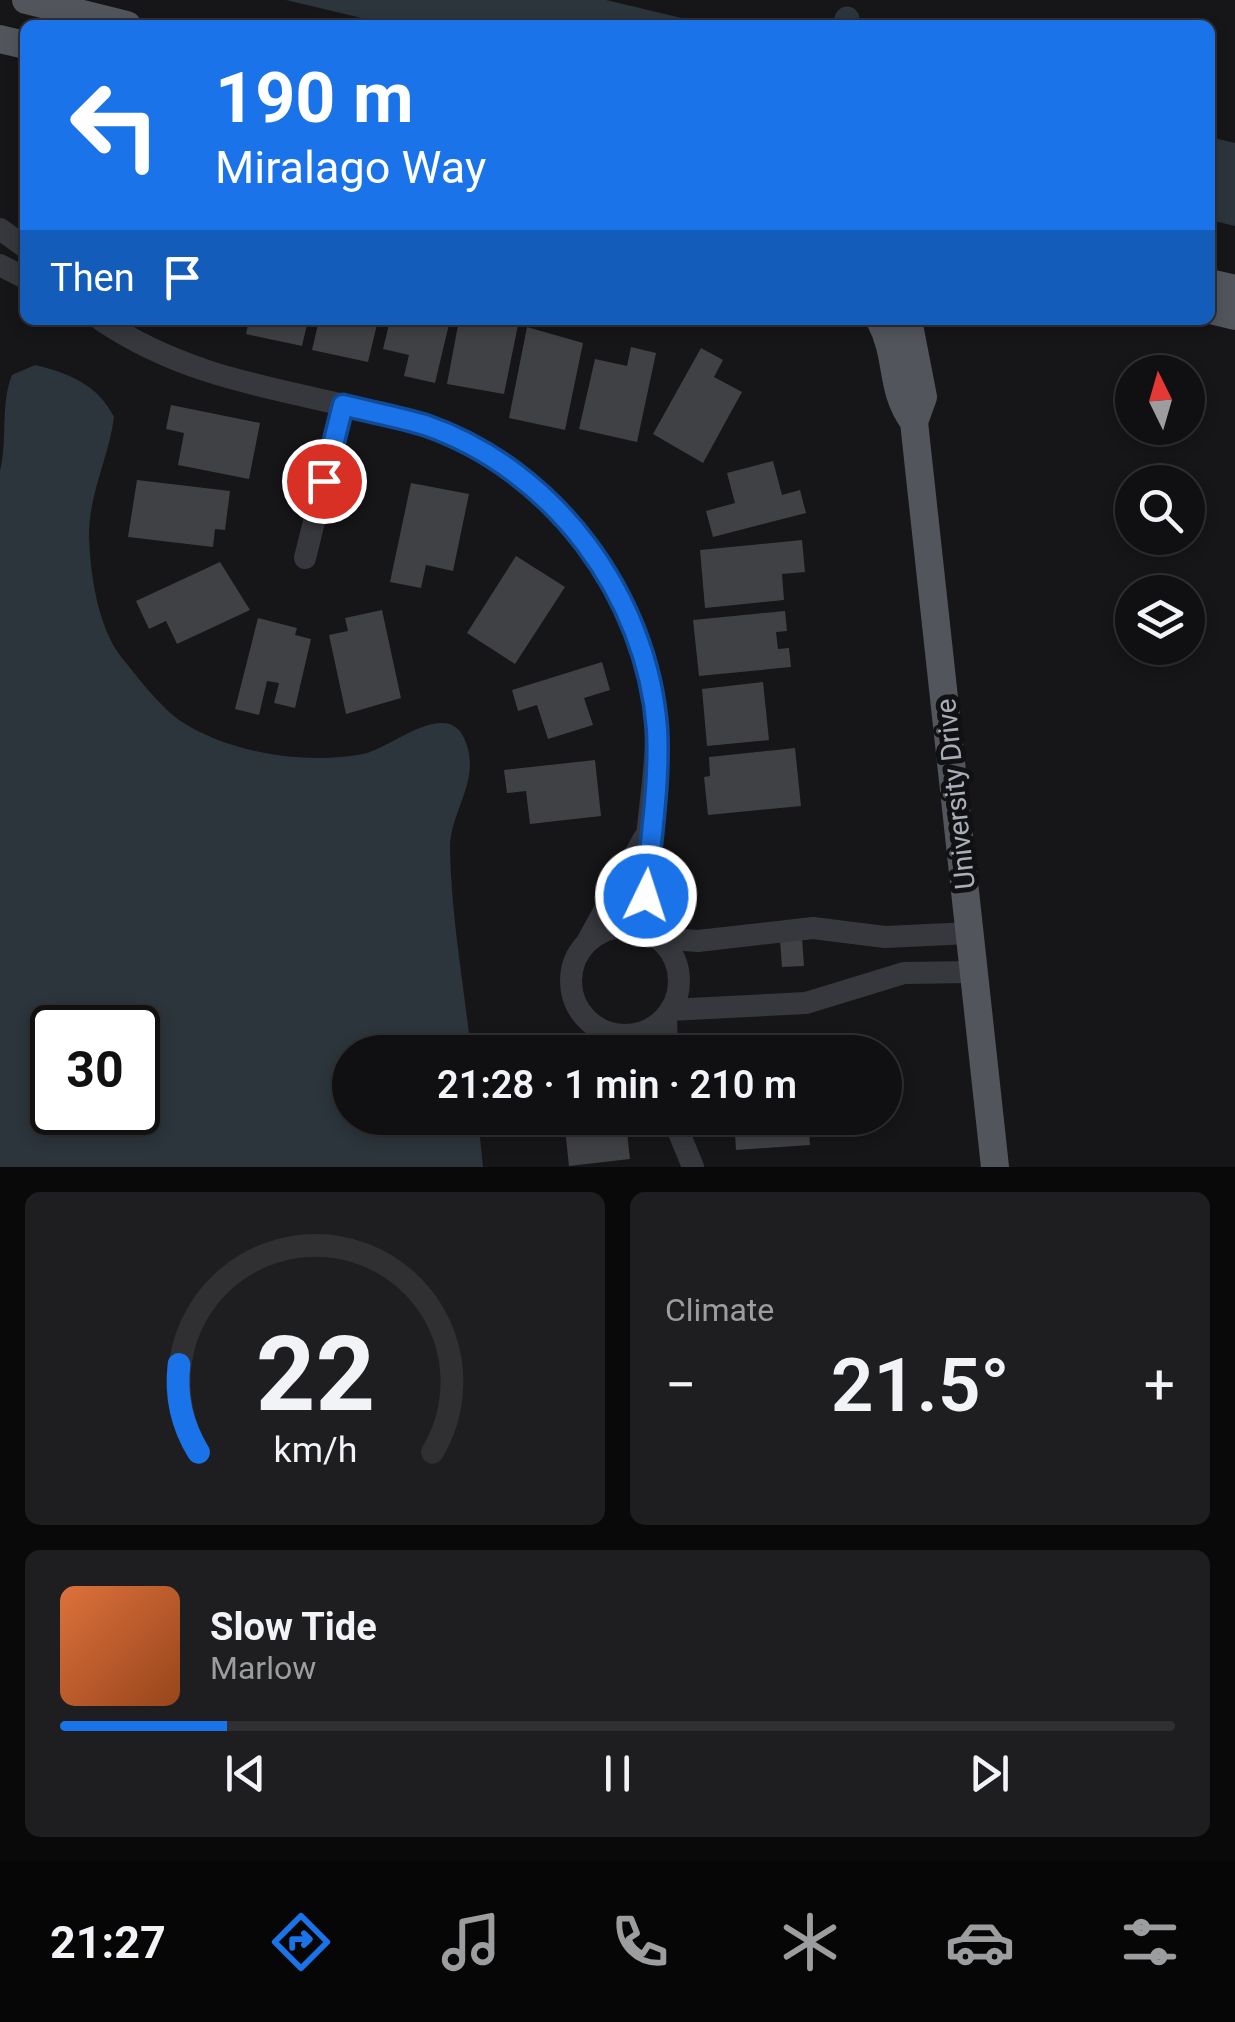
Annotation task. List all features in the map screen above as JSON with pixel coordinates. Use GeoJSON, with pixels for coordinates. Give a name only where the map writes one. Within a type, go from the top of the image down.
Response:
{"type":"FeatureCollection","features":[{"type":"Feature","properties":{"kind":"main road"},"geometry":{"type":"LineString","coordinates":[[26,0],[107,20]]}},
{"type":"Feature","properties":{"kind":"main road","name":"University Drive"},"geometry":{"type":"LineString","coordinates":[[882,325],[895,360],[899,401],[914,422]]}},
{"type":"Feature","properties":{"kind":"main road","name":"University Drive"},"geometry":{"type":"LineString","coordinates":[[909,325],[922,396],[914,422],[995,1167]]}},
{"type":"Feature","properties":{"kind":"street"},"geometry":{"type":"LineString","coordinates":[[110,325],[170,361],[217,377],[426,426],[479,450],[543,496],[597,558],[633,626],[652,686],[657,747],[646,896],[655,936],[668,949],[679,976],[668,1013],[667,1035]]}},
{"type":"Feature","properties":{"kind":"street"},"geometry":{"type":"LineString","coordinates":[[304,558],[343,405]]}},
{"type":"Feature","properties":{"kind":"street"},"geometry":{"type":"LineString","coordinates":[[609,1035],[582,1013],[574,1000],[572,970],[634,861],[651,822]]}},
{"type":"Feature","properties":{"kind":"street"},"geometry":{"type":"LineString","coordinates":[[586,944],[613,929],[698,941],[814,928],[885,938],[970,934]]}},
{"type":"Feature","properties":{"kind":"street"},"geometry":{"type":"LineString","coordinates":[[606,1031],[638,1034],[668,1013],[806,1004],[904,973],[974,972]]}},
{"type":"Feature","properties":{"kind":"street"},"geometry":{"type":"LineString","coordinates":[[680,1135],[693,1167]]}},
{"type":"Feature","properties":{"kind":"shaded area"},"geometry":{"type":"Polygon","coordinates":[[[286,0],[606,0],[690,20],[370,20],[286,0]]]}},
{"type":"Feature","properties":{"kind":"shaded area"},"geometry":{"type":"Polygon","coordinates":[[[1215,138],[1235,143],[1235,226],[1215,221],[1215,138]]]}},
{"type":"Feature","properties":{"kind":"shaded area"},"geometry":{"type":"Polygon","coordinates":[[[35,365],[71,377],[91,389],[114,417],[90,520],[97,600],[107,632],[122,658],[179,720],[220,741],[292,757],[363,754],[431,724],[456,727],[464,738],[470,767],[450,848],[469,1035],[332,1035],[332,1135],[480,1135],[483,1167],[0,1167],[0,471],[6,398],[12,375],[35,365]]]}},
{"type":"Feature","properties":{"kind":"building"},"geometry":{"type":"Polygon","coordinates":[[[248,325],[307,325],[302,346],[246,334],[248,325]]]}},
{"type":"Feature","properties":{"kind":"building"},"geometry":{"type":"Polygon","coordinates":[[[318,325],[377,325],[368,362],[312,350],[318,325]]]}},
{"type":"Feature","properties":{"kind":"building"},"geometry":{"type":"Polygon","coordinates":[[[389,325],[449,325],[435,383],[404,376],[409,355],[383,349],[389,325]]]}},
{"type":"Feature","properties":{"kind":"building"},"geometry":{"type":"Polygon","coordinates":[[[458,325],[518,325],[504,394],[447,384],[458,325]]]}},
{"type":"Feature","properties":{"kind":"building"},"geometry":{"type":"Polygon","coordinates":[[[527,327],[583,343],[565,430],[509,418],[527,327]]]}},
{"type":"Feature","properties":{"kind":"building"},"geometry":{"type":"Polygon","coordinates":[[[631,347],[656,353],[637,442],[579,429],[595,359],[627,366],[631,347]]]}},
{"type":"Feature","properties":{"kind":"building"},"geometry":{"type":"Polygon","coordinates":[[[701,348],[723,360],[714,377],[742,392],[703,463],[653,434],[701,348]]]}},
{"type":"Feature","properties":{"kind":"building"},"geometry":{"type":"Polygon","coordinates":[[[171,405],[260,423],[249,479],[178,465],[184,433],[166,429],[171,405]]]}},
{"type":"Feature","properties":{"kind":"building"},"geometry":{"type":"Polygon","coordinates":[[[773,461],[782,495],[800,490],[806,513],[713,537],[706,511],[735,503],[727,473],[773,461]]]}},
{"type":"Feature","properties":{"kind":"building"},"geometry":{"type":"Polygon","coordinates":[[[137,480],[230,491],[225,530],[215,529],[213,547],[128,537],[137,480]]]}},
{"type":"Feature","properties":{"kind":"building"},"geometry":{"type":"Polygon","coordinates":[[[411,483],[469,494],[453,571],[426,565],[421,588],[390,582],[411,483]]]}},
{"type":"Feature","properties":{"kind":"building"},"geometry":{"type":"Polygon","coordinates":[[[802,540],[805,572],[782,574],[784,600],[705,608],[700,550],[802,540]]]}},
{"type":"Feature","properties":{"kind":"building"},"geometry":{"type":"Polygon","coordinates":[[[516,556],[565,587],[515,664],[467,633],[516,556]]]}},
{"type":"Feature","properties":{"kind":"building"},"geometry":{"type":"Polygon","coordinates":[[[220,562],[250,610],[177,644],[166,621],[149,629],[136,601],[220,562]]]}},
{"type":"Feature","properties":{"kind":"building"},"geometry":{"type":"Polygon","coordinates":[[[382,610],[401,698],[346,714],[329,635],[348,631],[345,618],[382,610]]]}},
{"type":"Feature","properties":{"kind":"building"},"geometry":{"type":"Polygon","coordinates":[[[785,611],[787,631],[776,632],[778,649],[789,648],[791,667],[699,676],[693,620],[785,611]]]}},
{"type":"Feature","properties":{"kind":"building"},"geometry":{"type":"Polygon","coordinates":[[[258,618],[297,628],[295,635],[311,639],[295,708],[274,703],[279,683],[267,681],[259,715],[235,709],[258,618]]]}},
{"type":"Feature","properties":{"kind":"building"},"geometry":{"type":"Polygon","coordinates":[[[602,662],[610,690],[584,698],[593,725],[548,739],[537,705],[518,711],[512,690],[602,662]]]}},
{"type":"Feature","properties":{"kind":"building"},"geometry":{"type":"Polygon","coordinates":[[[763,682],[769,740],[707,746],[702,689],[763,682]]]}},
{"type":"Feature","properties":{"kind":"building"},"geometry":{"type":"Polygon","coordinates":[[[795,748],[801,806],[708,815],[704,777],[710,776],[709,757],[795,748]]]}},
{"type":"Feature","properties":{"kind":"building"},"geometry":{"type":"Polygon","coordinates":[[[595,760],[601,816],[530,824],[526,791],[507,793],[504,770],[595,760]]]}},
{"type":"Feature","properties":{"kind":"building"},"geometry":{"type":"Polygon","coordinates":[[[802,938],[804,966],[782,967],[780,940],[802,938]]]}},
{"type":"Feature","properties":{"kind":"building"},"geometry":{"type":"Polygon","coordinates":[[[566,1135],[627,1135],[630,1159],[569,1166],[566,1135]]]}},
{"type":"Feature","properties":{"kind":"building"},"geometry":{"type":"Polygon","coordinates":[[[735,1135],[809,1135],[810,1145],[736,1150],[735,1135]]]}},
{"type":"Feature","properties":{"kind":"route"},"geometry":{"type":"LineString","coordinates":[[324,481],[343,405],[426,426],[479,450],[511,471],[543,496],[597,558],[639,640],[652,686],[657,730],[656,780],[646,896]]}}]}
